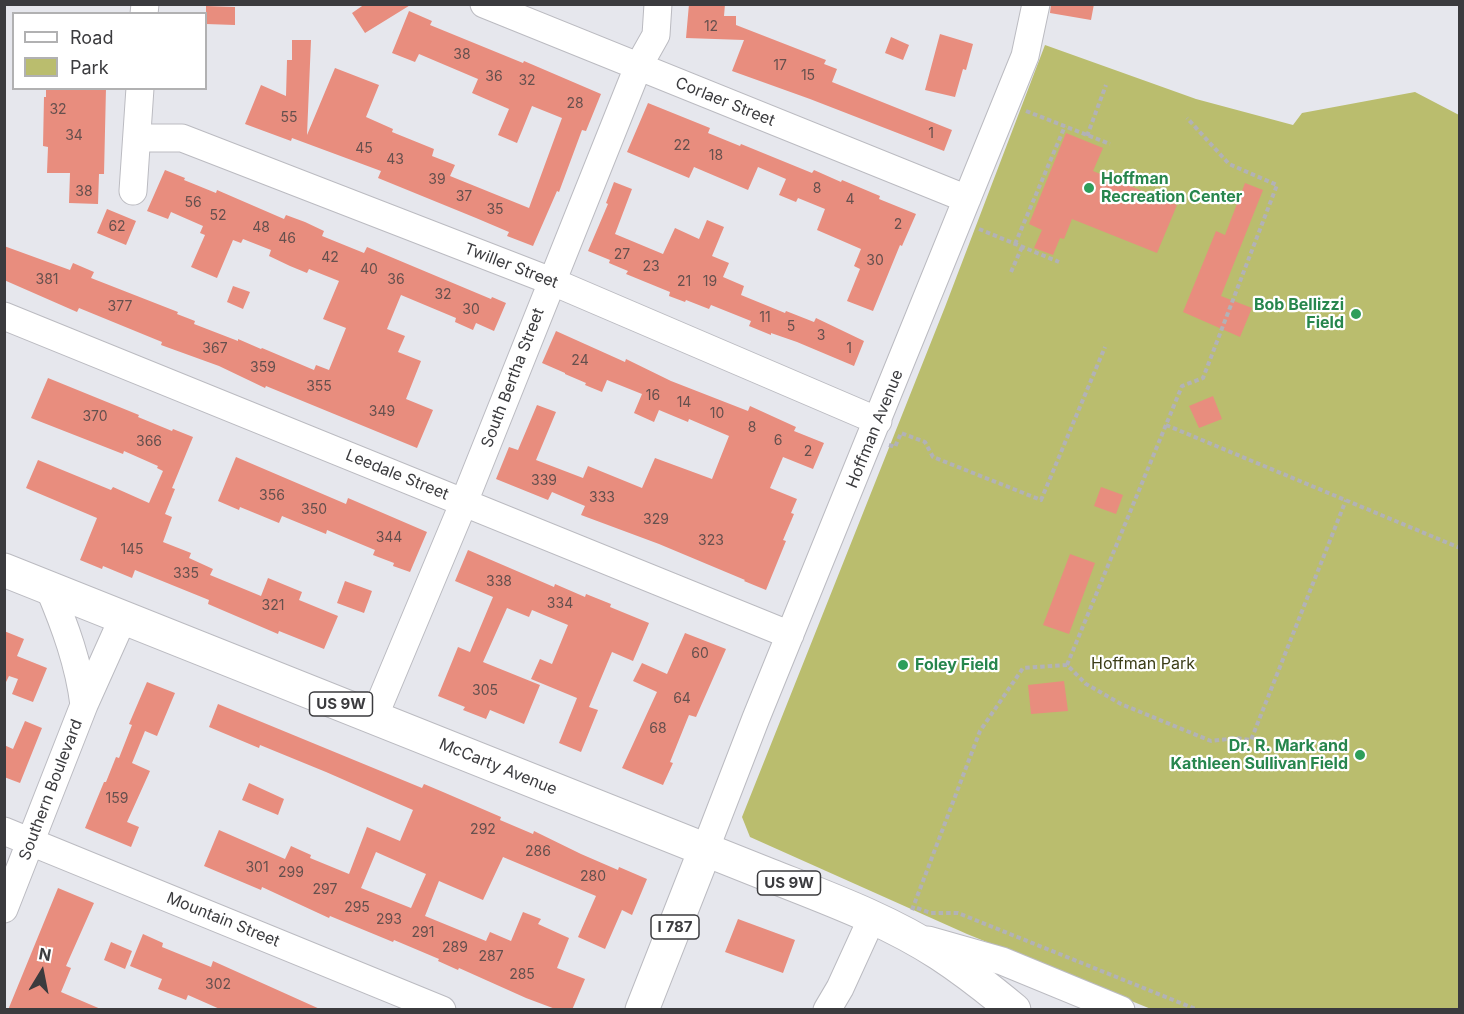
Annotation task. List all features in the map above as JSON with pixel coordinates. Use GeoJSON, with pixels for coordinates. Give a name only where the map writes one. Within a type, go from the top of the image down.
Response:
{"type":"FeatureCollection","features":[{"type":"Feature","properties":{"kind":"main road","name":"US 9W"},"geometry":{"type":"LineString","coordinates":[[4,570],[123,618]]}},
{"type":"Feature","properties":{"kind":"main road","name":"McCarty Avenue"},"geometry":{"type":"LineString","coordinates":[[123,618],[872,918]]}},
{"type":"Feature","properties":{"kind":"main road","name":"I 787"},"geometry":{"type":"LineString","coordinates":[[642,1010],[705,850]]}},
{"type":"Feature","properties":{"kind":"main road","name":"US 9W"},"geometry":{"type":"LineString","coordinates":[[872,918],[908,920],[939,953],[1014,1010]]}},
{"type":"Feature","properties":{"kind":"street","name":"Corlaer Street"},"geometry":{"type":"LineString","coordinates":[[483,4],[638,67],[963,210]]}},
{"type":"Feature","properties":{"kind":"street","name":"South Bertha Street"},"geometry":{"type":"LineString","coordinates":[[374,717],[464,502],[638,67],[656,35],[658,4]]}},
{"type":"Feature","properties":{"kind":"street","name":"Hoffman Avenue"},"geometry":{"type":"LineString","coordinates":[[705,850],[1025,56],[1036,4]]}},
{"type":"Feature","properties":{"kind":"street"},"geometry":{"type":"LineString","coordinates":[[133,191],[140,90]]}},
{"type":"Feature","properties":{"kind":"street","name":"Twiller Street"},"geometry":{"type":"LineString","coordinates":[[137,138],[182,138],[551,281],[875,429]]}},
{"type":"Feature","properties":{"kind":"street","name":"Leedale Street"},"geometry":{"type":"LineString","coordinates":[[4,316],[790,635]]}},
{"type":"Feature","properties":{"kind":"street","name":"Southern Boulevard"},"geometry":{"type":"LineString","coordinates":[[49,588],[62,618],[80,676],[84,705]]}},
{"type":"Feature","properties":{"kind":"street","name":"Southern Boulevard"},"geometry":{"type":"LineString","coordinates":[[4,909],[84,705],[123,618]]}},
{"type":"Feature","properties":{"kind":"street","name":"Mountain Street"},"geometry":{"type":"LineString","coordinates":[[4,831],[442,1010]]}},
{"type":"Feature","properties":{"kind":"street"},"geometry":{"type":"LineString","coordinates":[[827,1010],[840,988],[872,918]]}},
{"type":"Feature","properties":{"kind":"street"},"geometry":{"type":"LineString","coordinates":[[908,920],[1121,1010]]}},
{"type":"Feature","properties":{"kind":"path"},"geometry":{"type":"LineString","coordinates":[[1086,135],[1106,85]]}},
{"type":"Feature","properties":{"kind":"path"},"geometry":{"type":"LineString","coordinates":[[1006,102],[1110,144]]}},
{"type":"Feature","properties":{"kind":"path"},"geometry":{"type":"LineString","coordinates":[[1067,665],[1182,386],[1203,378],[1277,185],[1228,164],[1187,118]]}},
{"type":"Feature","properties":{"kind":"path"},"geometry":{"type":"LineString","coordinates":[[1016,244],[1065,126]]}},
{"type":"Feature","properties":{"kind":"path"},"geometry":{"type":"LineString","coordinates":[[963,210],[1016,244],[1059,261]]}},
{"type":"Feature","properties":{"kind":"path"},"geometry":{"type":"LineString","coordinates":[[1011,272],[1022,247]]}},
{"type":"Feature","properties":{"kind":"path"},"geometry":{"type":"LineString","coordinates":[[875,429],[895,447],[901,433],[926,442],[933,457],[1041,500],[1105,347]]}},
{"type":"Feature","properties":{"kind":"path"},"geometry":{"type":"LineString","coordinates":[[1166,425],[1460,548]]}},
{"type":"Feature","properties":{"kind":"path"},"geometry":{"type":"LineString","coordinates":[[908,920],[980,731],[1023,668],[1067,665],[1086,684],[1121,704],[1211,741],[1236,738],[1251,740],[1346,500]]}},
{"type":"Feature","properties":{"kind":"path"},"geometry":{"type":"LineString","coordinates":[[908,920],[931,913],[958,913],[1198,1010]]}},
{"type":"Feature","properties":{"kind":"green space","name":"Hoffman Park"},"geometry":{"type":"Polygon","coordinates":[[[1045,45],[1196,99],[1293,125],[1302,113],[1415,92],[1459,115],[1459,1009],[1151,1009],[967,934],[750,837],[742,817],[945,307],[1045,45]]]}},
{"type":"Feature","properties":{"kind":"building"},"geometry":{"type":"Polygon","coordinates":[[[365,4],[412,4],[365,33],[352,13],[365,4]]]}},
{"type":"Feature","properties":{"kind":"building"},"geometry":{"type":"Polygon","coordinates":[[[689,4],[725,4],[724,16],[736,16],[736,25],[826,60],[824,64],[837,69],[832,82],[952,130],[944,151],[732,71],[744,40],[686,38],[689,4]]]}},
{"type":"Feature","properties":{"kind":"building"},"geometry":{"type":"Polygon","coordinates":[[[1051,4],[1094,4],[1091,20],[1050,13],[1051,4]]]}},
{"type":"Feature","properties":{"kind":"building"},"geometry":{"type":"Polygon","coordinates":[[[206,6],[235,7],[235,25],[207,24],[206,6]]]}},
{"type":"Feature","properties":{"kind":"building"},"geometry":{"type":"Polygon","coordinates":[[[409,11],[432,21],[430,25],[601,94],[586,131],[582,130],[559,192],[557,191],[533,246],[507,236],[509,232],[378,178],[381,171],[292,138],[291,141],[245,124],[261,85],[286,96],[287,60],[292,60],[292,40],[311,40],[307,135],[335,68],[379,85],[366,117],[393,129],[392,132],[434,149],[432,156],[455,165],[450,176],[529,208],[562,118],[532,106],[517,143],[498,135],[509,109],[472,93],[478,79],[419,54],[415,62],[392,53],[409,11]]]}},
{"type":"Feature","properties":{"kind":"building"},"geometry":{"type":"Polygon","coordinates":[[[940,34],[973,44],[955,97],[925,90],[940,34]]]}},
{"type":"Feature","properties":{"kind":"building"},"geometry":{"type":"Polygon","coordinates":[[[891,37],[909,45],[903,60],[885,53],[891,37]]]}},
{"type":"Feature","properties":{"kind":"building"},"geometry":{"type":"Polygon","coordinates":[[[46,90],[106,90],[104,174],[99,174],[98,204],[69,203],[70,173],[47,173],[48,147],[43,146],[44,97],[46,97],[46,90]]]}},
{"type":"Feature","properties":{"kind":"building"},"geometry":{"type":"Polygon","coordinates":[[[648,103],[710,128],[708,133],[812,173],[814,170],[841,182],[842,180],[880,196],[879,199],[916,214],[902,246],[900,245],[873,311],[847,301],[860,269],[854,266],[861,249],[817,230],[825,209],[798,198],[796,202],[779,195],[786,179],[758,167],[748,190],[694,167],[689,178],[627,152],[648,103]]]}},
{"type":"Feature","properties":{"kind":"building","name":"Hoffman Recreation Center"},"geometry":{"type":"Polygon","coordinates":[[[1066,133],[1103,148],[1093,171],[1177,205],[1157,253],[1072,219],[1064,239],[1060,238],[1053,255],[1034,248],[1042,230],[1029,224],[1066,133]]]}},
{"type":"Feature","properties":{"kind":"building"},"geometry":{"type":"Polygon","coordinates":[[[165,170],[185,178],[184,180],[216,193],[217,190],[284,219],[286,215],[305,222],[324,231],[322,236],[364,253],[367,247],[491,299],[492,297],[506,303],[494,331],[476,323],[473,330],[455,322],[456,318],[401,295],[387,329],[405,336],[398,352],[421,361],[406,399],[433,410],[417,448],[266,386],[265,388],[219,366],[161,345],[162,342],[79,308],[77,312],[4,280],[4,246],[70,270],[73,263],[94,272],[91,278],[178,312],[177,314],[195,321],[194,324],[262,348],[314,370],[316,365],[329,370],[346,328],[323,319],[339,281],[309,269],[307,273],[290,266],[269,256],[271,250],[243,239],[241,243],[233,240],[217,278],[191,267],[205,235],[200,233],[203,226],[171,212],[168,219],[147,211],[165,170]]]}},
{"type":"Feature","properties":{"kind":"building"},"geometry":{"type":"Polygon","coordinates":[[[614,182],[632,189],[615,234],[663,254],[675,228],[699,239],[707,220],[724,227],[712,256],[729,263],[723,277],[744,286],[741,295],[814,322],[816,318],[864,341],[854,366],[797,342],[749,326],[751,321],[711,305],[709,309],[669,296],[670,292],[626,274],[628,271],[609,263],[610,260],[588,251],[608,204],[606,203],[614,182]]]}},
{"type":"Feature","properties":{"kind":"building"},"geometry":{"type":"Polygon","coordinates":[[[1245,183],[1263,190],[1221,296],[1252,308],[1240,337],[1183,312],[1216,231],[1225,235],[1245,183]]]}},
{"type":"Feature","properties":{"kind":"building"},"geometry":{"type":"Polygon","coordinates":[[[107,209],[136,221],[126,245],[97,233],[107,209]]]}},
{"type":"Feature","properties":{"kind":"building"},"geometry":{"type":"Polygon","coordinates":[[[233,286],[250,292],[243,309],[227,302],[233,286]]]}},
{"type":"Feature","properties":{"kind":"building"},"geometry":{"type":"Polygon","coordinates":[[[556,331],[625,362],[626,359],[671,381],[748,411],[750,406],[796,427],[794,431],[824,443],[813,469],[783,457],[770,488],[797,499],[791,513],[794,514],[783,540],[786,541],[766,590],[659,544],[581,515],[585,506],[552,492],[548,500],[496,479],[509,447],[518,450],[537,405],[556,412],[536,460],[583,478],[588,466],[642,488],[655,458],[712,479],[729,436],[689,419],[688,422],[659,410],[654,422],[634,413],[642,394],[607,380],[602,392],[542,363],[556,331]]]}},
{"type":"Feature","properties":{"kind":"building"},"geometry":{"type":"Polygon","coordinates":[[[48,378],[172,431],[173,429],[193,437],[172,488],[175,489],[165,514],[172,517],[163,542],[191,553],[189,558],[213,569],[210,575],[261,596],[268,578],[302,592],[299,600],[338,616],[324,649],[279,631],[278,634],[208,604],[209,600],[135,570],[132,578],[103,566],[102,569],[80,560],[97,518],[26,488],[38,460],[111,490],[113,487],[149,503],[163,471],[157,468],[158,466],[124,451],[123,454],[31,418],[48,378]]]}},
{"type":"Feature","properties":{"kind":"building"},"geometry":{"type":"Polygon","coordinates":[[[1213,396],[1222,419],[1199,428],[1189,406],[1213,396]]]}},
{"type":"Feature","properties":{"kind":"building"},"geometry":{"type":"Polygon","coordinates":[[[236,457],[346,504],[348,498],[427,532],[410,572],[373,555],[375,550],[327,530],[326,534],[282,516],[279,523],[240,507],[239,510],[218,501],[236,457]]]}},
{"type":"Feature","properties":{"kind":"building"},"geometry":{"type":"Polygon","coordinates":[[[1101,487],[1123,495],[1116,514],[1094,506],[1101,487]]]}},
{"type":"Feature","properties":{"kind":"building"},"geometry":{"type":"Polygon","coordinates":[[[468,550],[554,587],[555,584],[585,597],[586,594],[611,604],[610,607],[649,623],[633,661],[612,652],[589,707],[598,710],[581,752],[559,743],[577,698],[531,679],[540,659],[552,664],[568,625],[532,610],[529,617],[507,608],[483,662],[540,685],[524,724],[490,710],[486,719],[463,710],[465,707],[438,696],[458,647],[470,652],[493,597],[455,581],[468,550]]]}},
{"type":"Feature","properties":{"kind":"building"},"geometry":{"type":"Polygon","coordinates":[[[1070,554],[1095,563],[1069,634],[1043,625],[1070,554]]]}},
{"type":"Feature","properties":{"kind":"building"},"geometry":{"type":"Polygon","coordinates":[[[345,581],[372,591],[364,613],[337,603],[345,581]]]}},
{"type":"Feature","properties":{"kind":"building"},"geometry":{"type":"Polygon","coordinates":[[[4,631],[24,639],[17,656],[47,668],[33,702],[12,694],[18,679],[9,676],[4,686],[4,631]]]}},
{"type":"Feature","properties":{"kind":"building"},"geometry":{"type":"Polygon","coordinates":[[[685,633],[726,649],[696,717],[689,715],[663,785],[622,768],[657,692],[633,681],[642,663],[667,674],[685,633]]]}},
{"type":"Feature","properties":{"kind":"building"},"geometry":{"type":"Polygon","coordinates":[[[1064,681],[1068,711],[1031,714],[1028,685],[1064,681]]]}},
{"type":"Feature","properties":{"kind":"building"},"geometry":{"type":"Polygon","coordinates":[[[147,682],[175,693],[157,736],[145,731],[132,763],[150,771],[127,822],[139,827],[131,847],[85,828],[116,757],[119,758],[132,725],[129,724],[147,682]]]}},
{"type":"Feature","properties":{"kind":"building"},"geometry":{"type":"Polygon","coordinates":[[[218,704],[422,788],[424,784],[501,817],[500,820],[533,834],[534,831],[618,870],[619,867],[647,879],[632,915],[622,910],[605,949],[578,937],[596,896],[503,857],[483,900],[439,881],[425,916],[486,941],[490,932],[511,941],[523,912],[541,919],[538,924],[569,938],[557,968],[585,979],[572,1010],[558,1010],[459,968],[458,970],[438,961],[439,959],[394,940],[393,942],[330,916],[329,918],[262,887],[261,890],[204,866],[219,830],[285,859],[291,846],[311,855],[310,858],[349,874],[367,827],[400,841],[413,810],[260,745],[259,748],[209,727],[218,704]],[[376,852],[361,888],[411,908],[426,874],[376,852]]]}},
{"type":"Feature","properties":{"kind":"building"},"geometry":{"type":"Polygon","coordinates":[[[25,721],[42,728],[20,783],[4,777],[4,745],[13,749],[25,721]]]}},
{"type":"Feature","properties":{"kind":"building"},"geometry":{"type":"Polygon","coordinates":[[[249,783],[284,799],[278,815],[242,800],[249,783]]]}},
{"type":"Feature","properties":{"kind":"building"},"geometry":{"type":"Polygon","coordinates":[[[58,888],[94,903],[66,966],[71,968],[61,992],[103,1010],[8,1010],[58,888]]]}},
{"type":"Feature","properties":{"kind":"building"},"geometry":{"type":"Polygon","coordinates":[[[738,919],[795,940],[783,973],[725,952],[738,919]]]}},
{"type":"Feature","properties":{"kind":"building"},"geometry":{"type":"Polygon","coordinates":[[[143,934],[163,943],[162,947],[211,967],[213,961],[322,1010],[222,1010],[188,995],[186,1000],[158,989],[162,979],[130,966],[143,934]]]}},
{"type":"Feature","properties":{"kind":"building"},"geometry":{"type":"Polygon","coordinates":[[[111,942],[132,951],[125,969],[104,960],[111,942]]]}},
{"type":"Feature","properties":{"kind":"place","name":"Hoffman Recreation Center"},"geometry":{"type":"Point","coordinates":[1089,188]}},
{"type":"Feature","properties":{"kind":"place","name":"Bob Bellizzi Field"},"geometry":{"type":"Point","coordinates":[1356,314]}},
{"type":"Feature","properties":{"kind":"place","name":"Foley Field"},"geometry":{"type":"Point","coordinates":[903,665]}},
{"type":"Feature","properties":{"kind":"place","name":"Dr. R. Mark and Kathleen Sullivan Field"},"geometry":{"type":"Point","coordinates":[1360,755]}}]}
